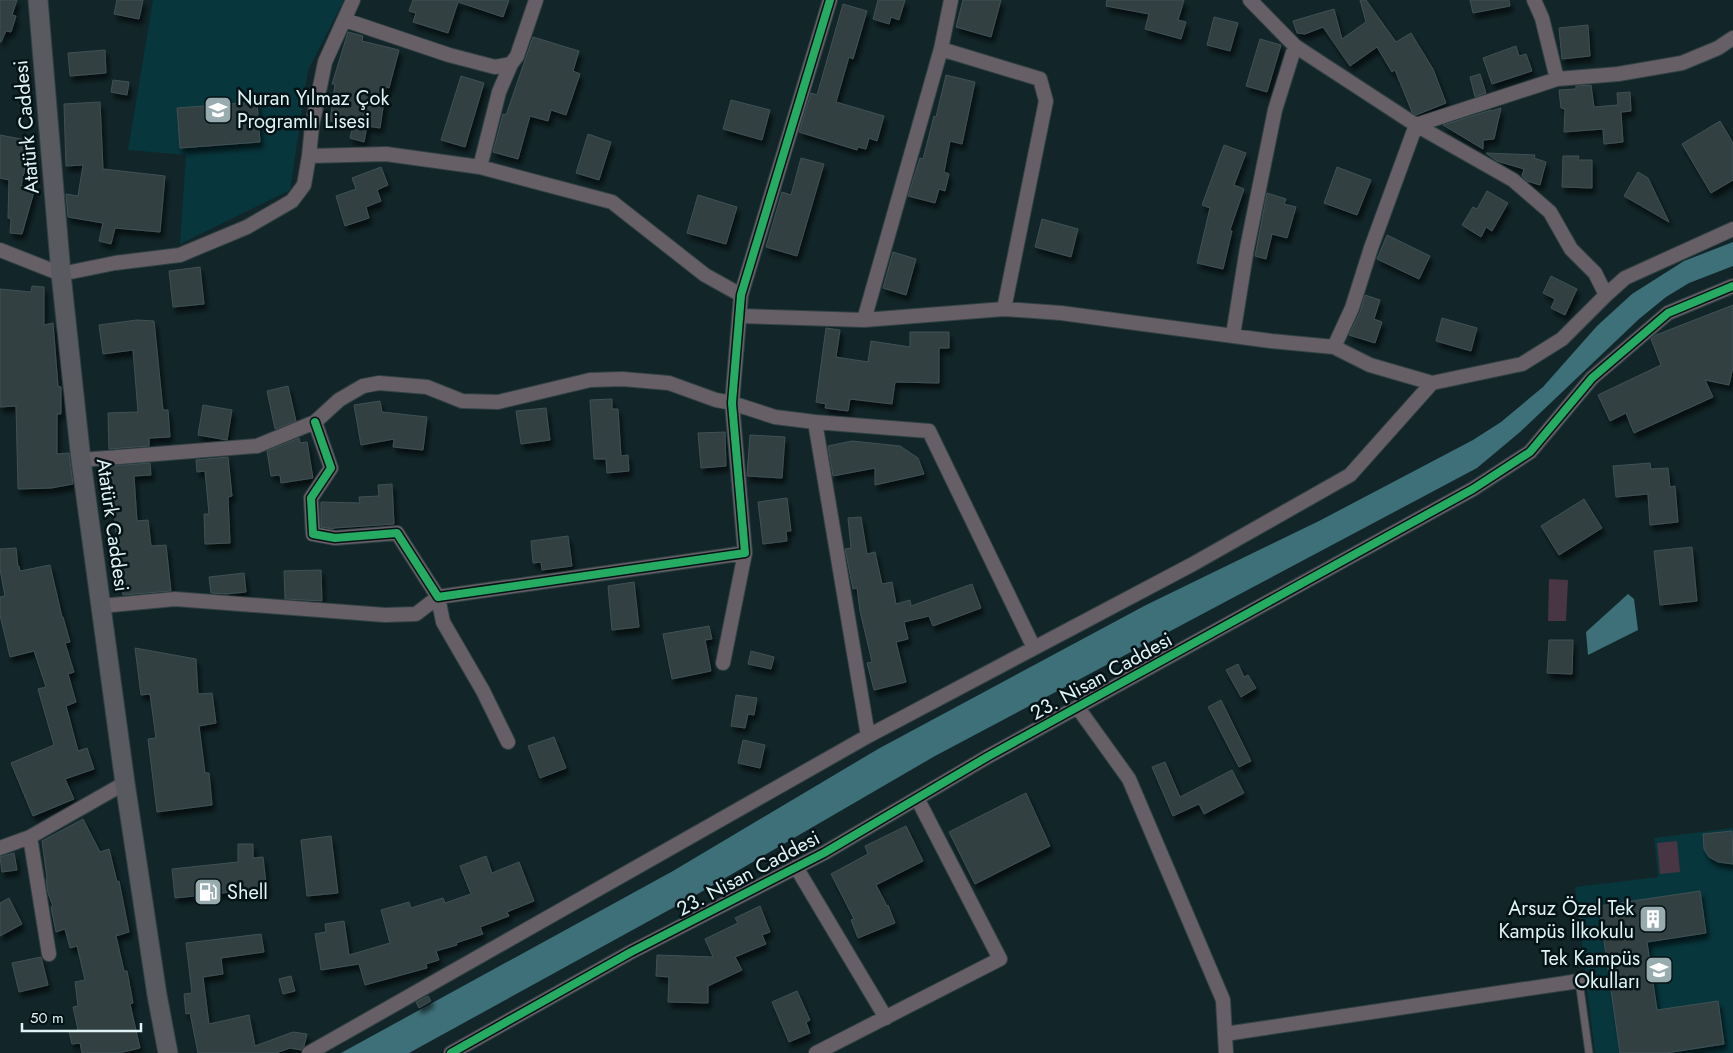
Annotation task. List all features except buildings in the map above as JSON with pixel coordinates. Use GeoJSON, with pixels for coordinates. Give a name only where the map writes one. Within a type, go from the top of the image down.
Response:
{"type":"FeatureCollection","features":[{"type":"Feature","properties":{"kind":"main road","name":"Atatürk Caddesi"},"geometry":{"type":"LineString","coordinates":[[38,0],[61,274],[81,460],[125,783],[157,995],[168,1053]]}},
{"type":"Feature","properties":{"kind":"street"},"geometry":{"type":"LineString","coordinates":[[0,250],[61,274],[115,264],[180,256],[247,227],[292,201],[304,185],[312,126],[325,62],[354,0]]}},
{"type":"Feature","properties":{"kind":"street"},"geometry":{"type":"LineString","coordinates":[[480,167],[499,92],[517,56],[536,0]]}},
{"type":"Feature","properties":{"kind":"street"},"geometry":{"type":"LineString","coordinates":[[724,663],[745,553],[732,403],[742,295],[830,0]]}},
{"type":"Feature","properties":{"kind":"street"},"geometry":{"type":"LineString","coordinates":[[864,320],[941,49],[951,0]]}},
{"type":"Feature","properties":{"kind":"street"},"geometry":{"type":"LineString","coordinates":[[1250,0],[1295,46],[1416,125],[1513,180],[1550,212],[1571,249],[1595,272],[1606,294]]}},
{"type":"Feature","properties":{"kind":"street"},"geometry":{"type":"LineString","coordinates":[[1534,0],[1542,18],[1557,79]]}},
{"type":"Feature","properties":{"kind":"street"},"geometry":{"type":"LineString","coordinates":[[345,20],[449,55],[486,65],[495,67],[512,64]]}},
{"type":"Feature","properties":{"kind":"street"},"geometry":{"type":"LineString","coordinates":[[1416,125],[1557,79],[1618,74],[1682,62],[1718,48],[1733,38]]}},
{"type":"Feature","properties":{"kind":"street"},"geometry":{"type":"LineString","coordinates":[[1233,335],[1247,248],[1275,110],[1295,46]]}},
{"type":"Feature","properties":{"kind":"street"},"geometry":{"type":"LineString","coordinates":[[941,49],[1040,79],[1046,102],[1004,309]]}},
{"type":"Feature","properties":{"kind":"street"},"geometry":{"type":"LineString","coordinates":[[1334,347],[1352,308],[1371,248],[1416,125]]}},
{"type":"Feature","properties":{"kind":"street"},"geometry":{"type":"LineString","coordinates":[[309,156],[386,154],[480,167],[612,202],[705,275],[742,295]]}},
{"type":"Feature","properties":{"kind":"street"},"geometry":{"type":"LineString","coordinates":[[740,316],[864,320],[1004,309],[1061,314],[1271,341],[1334,347],[1370,366],[1432,383],[1522,364],[1562,339],[1606,294],[1625,278],[1733,229]]}},
{"type":"Feature","properties":{"kind":"street","name":"23. Nisan Caddesi"},"geometry":{"type":"LineString","coordinates":[[451,1053],[631,952],[796,867],[1473,489],[1530,452],[1592,378],[1668,312],[1733,286]]}},
{"type":"Feature","properties":{"kind":"street"},"geometry":{"type":"LineString","coordinates":[[81,460],[258,446],[315,422],[339,400],[363,386],[379,383],[427,387],[462,401],[498,402],[590,380],[622,379],[669,383],[716,400],[732,403],[775,417],[929,431],[1034,648]]}},
{"type":"Feature","properties":{"kind":"street"},"geometry":{"type":"LineString","coordinates":[[309,1053],[868,736],[1193,564],[1350,475],[1432,383]]}},
{"type":"Feature","properties":{"kind":"street"},"geometry":{"type":"LineString","coordinates":[[315,422],[331,468],[311,498],[313,534],[335,538],[397,533],[438,597],[443,622],[483,691],[508,742]]}},
{"type":"Feature","properties":{"kind":"street"},"geometry":{"type":"LineString","coordinates":[[815,422],[868,736]]}},
{"type":"Feature","properties":{"kind":"street"},"geometry":{"type":"LineString","coordinates":[[101,606],[175,599],[385,615],[416,614],[438,597],[745,553]]}},
{"type":"Feature","properties":{"kind":"street"},"geometry":{"type":"LineString","coordinates":[[1078,708],[1129,779],[1223,1000],[1226,1053]]}},
{"type":"Feature","properties":{"kind":"street"},"geometry":{"type":"LineString","coordinates":[[0,848],[30,837],[125,783]]}},
{"type":"Feature","properties":{"kind":"street"},"geometry":{"type":"LineString","coordinates":[[816,1053],[1000,959],[917,798]]}},
{"type":"Feature","properties":{"kind":"street"},"geometry":{"type":"LineString","coordinates":[[30,837],[49,954]]}},
{"type":"Feature","properties":{"kind":"street"},"geometry":{"type":"LineString","coordinates":[[796,867],[886,1018]]}},
{"type":"Feature","properties":{"kind":"street"},"geometry":{"type":"LineString","coordinates":[[1225,1034],[1578,981]]}},
{"type":"Feature","properties":{"kind":"lane"},"geometry":{"type":"LineString","coordinates":[[1578,981],[1589,1053]]}},
{"type":"Feature","properties":{"kind":"shaded area","name":"Nuran Yılmaz Çok Programlı Lisesi"},"geometry":{"type":"Polygon","coordinates":[[[153,0],[344,0],[308,70],[290,190],[180,244],[186,155],[128,150],[153,0]]]}},
{"type":"Feature","properties":{"kind":"shaded area"},"geometry":{"type":"Polygon","coordinates":[[[1733,242],[1733,266],[1689,283],[1666,297],[1639,319],[1520,432],[1477,468],[935,756],[689,899],[409,1053],[341,1053],[673,871],[878,749],[1146,605],[1319,521],[1473,440],[1501,422],[1543,387],[1597,326],[1632,294],[1684,261],[1733,242]]]}},
{"type":"Feature","properties":{"kind":"shaded area"},"geometry":{"type":"Polygon","coordinates":[[[1549,579],[1568,580],[1566,621],[1548,621],[1549,579]]]}},
{"type":"Feature","properties":{"kind":"shaded area"},"geometry":{"type":"Polygon","coordinates":[[[1628,594],[1634,599],[1638,630],[1588,655],[1586,632],[1628,594]]]}},
{"type":"Feature","properties":{"kind":"shaded area","name":"Tek Kampüs Okulları"},"geometry":{"type":"Polygon","coordinates":[[[1733,828],[1733,1053],[1595,1053],[1575,887],[1658,877],[1654,838],[1733,828]]]}},
{"type":"Feature","properties":{"kind":"shaded area"},"geometry":{"type":"Polygon","coordinates":[[[1677,841],[1680,872],[1660,874],[1657,843],[1677,841]]]}},
{"type":"Feature","properties":{"kind":"cycle path"},"geometry":{"type":"LineString","coordinates":[[315,422],[331,468],[311,498],[313,534],[335,538],[397,533],[438,597],[745,553],[732,403],[741,295],[830,0]]}},
{"type":"Feature","properties":{"kind":"cycle path"},"geometry":{"type":"LineString","coordinates":[[451,1053],[631,952],[824,853],[987,757],[1473,489],[1530,452],[1592,378],[1668,313],[1733,286]]}},
{"type":"Feature","properties":{"kind":"place","name":"Nuran Yılmaz Çok Programlı Lisesi"},"geometry":{"type":"Point","coordinates":[218,110]}},
{"type":"Feature","properties":{"kind":"place","name":"Shell"},"geometry":{"type":"Point","coordinates":[208,892]}},
{"type":"Feature","properties":{"kind":"place","name":"Arsuz Özel Tek Kampüs İlkokulu"},"geometry":{"type":"Point","coordinates":[1653,919]}},
{"type":"Feature","properties":{"kind":"place","name":"Tek Kampüs Okulları"},"geometry":{"type":"Point","coordinates":[1659,970]}}]}
